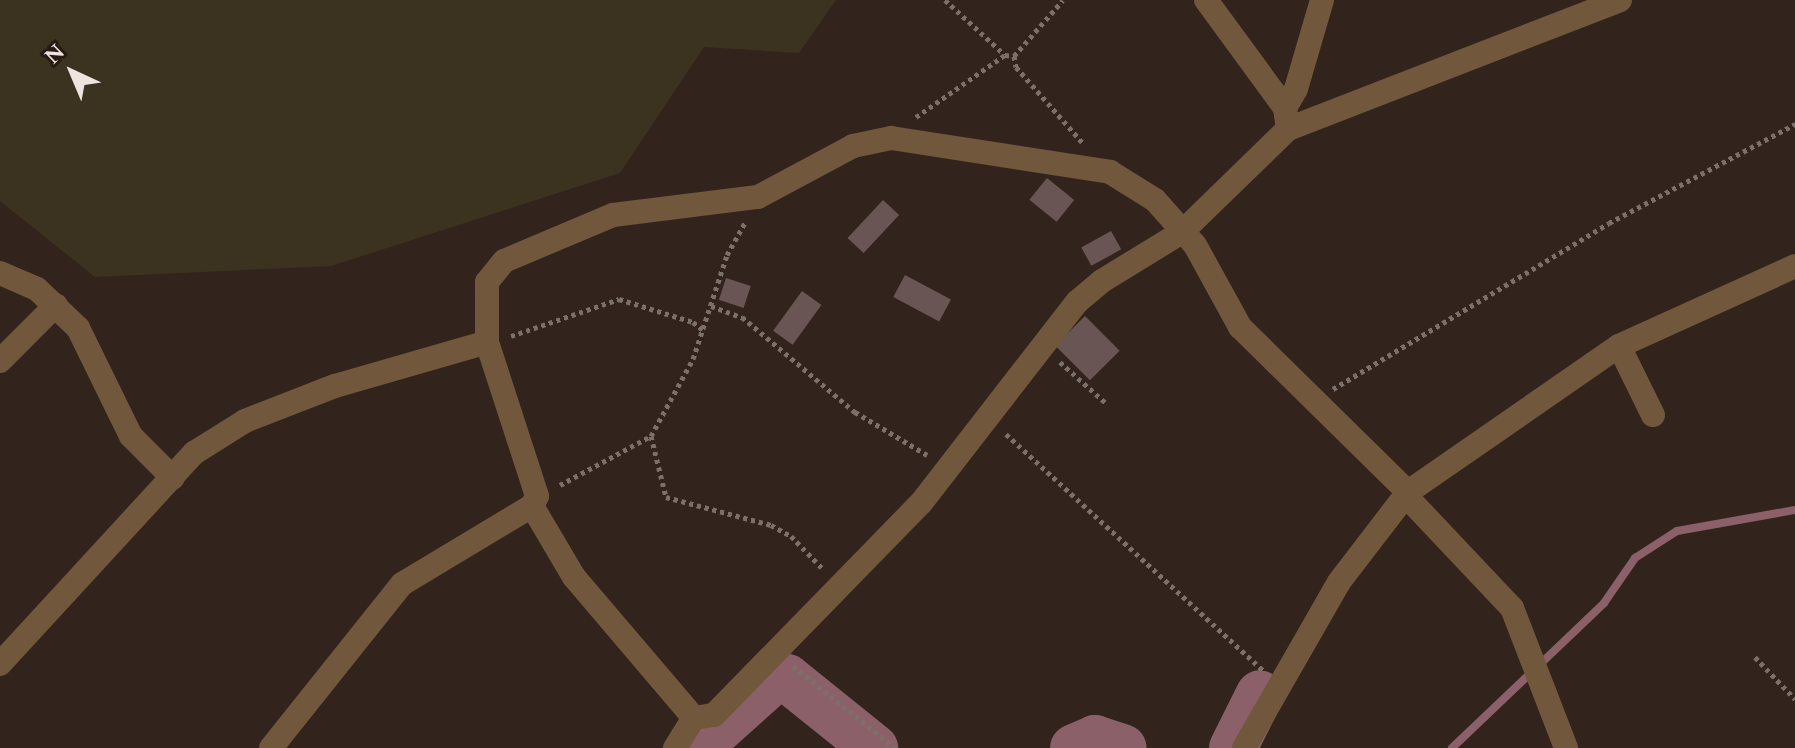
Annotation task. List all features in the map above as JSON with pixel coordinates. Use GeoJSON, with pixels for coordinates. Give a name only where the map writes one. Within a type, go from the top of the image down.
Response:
{"type":"FeatureCollection","features":[{"type":"Feature","properties":{"kind":"street"},"geometry":{"type":"LineString","coordinates":[[1206,0],[1286,118]]}},
{"type":"Feature","properties":{"kind":"street"},"geometry":{"type":"LineString","coordinates":[[675,748],[694,718],[714,715],[774,657],[949,468],[1077,302],[1102,281],[1182,232],[1286,118],[1322,0]]}},
{"type":"Feature","properties":{"kind":"street"},"geometry":{"type":"LineString","coordinates":[[1286,118],[1620,0]]}},
{"type":"Feature","properties":{"kind":"street"},"geometry":{"type":"LineString","coordinates":[[694,718],[574,577],[534,501],[487,342],[487,282],[504,261],[613,215],[758,197],[853,146],[891,138],[1110,172],[1155,200],[1195,245],[1240,327],[1408,495],[1512,608],[1532,657],[1538,686],[1566,748]]}},
{"type":"Feature","properties":{"kind":"street"},"geometry":{"type":"LineString","coordinates":[[1244,748],[1339,582],[1408,495],[1619,346],[1795,266]]}},
{"type":"Feature","properties":{"kind":"street"},"geometry":{"type":"LineString","coordinates":[[0,273],[37,289],[78,328],[131,436],[173,478]]}},
{"type":"Feature","properties":{"kind":"street"},"geometry":{"type":"LineString","coordinates":[[0,361],[56,305]]}},
{"type":"Feature","properties":{"kind":"street"},"geometry":{"type":"LineString","coordinates":[[0,664],[194,453],[245,421],[335,386],[487,342]]}},
{"type":"Feature","properties":{"kind":"street"},"geometry":{"type":"LineString","coordinates":[[1619,346],[1653,415]]}},
{"type":"Feature","properties":{"kind":"street"},"geometry":{"type":"LineString","coordinates":[[271,748],[402,584],[534,501]]}},
{"type":"Feature","properties":{"kind":"path"},"geometry":{"type":"LineString","coordinates":[[945,0],[1005,55],[1014,56]]}},
{"type":"Feature","properties":{"kind":"path"},"geometry":{"type":"LineString","coordinates":[[1014,56],[1063,0]]}},
{"type":"Feature","properties":{"kind":"path"},"geometry":{"type":"LineString","coordinates":[[891,138],[1005,55]]}},
{"type":"Feature","properties":{"kind":"path"},"geometry":{"type":"LineString","coordinates":[[1014,56],[1016,67],[1050,110],[1110,172]]}},
{"type":"Feature","properties":{"kind":"path"},"geometry":{"type":"LineString","coordinates":[[1314,404],[1609,223],[1795,124]]}},
{"type":"Feature","properties":{"kind":"path"},"geometry":{"type":"LineString","coordinates":[[534,501],[651,436],[667,412],[703,330],[727,255],[758,197]]}},
{"type":"Feature","properties":{"kind":"path"},"geometry":{"type":"LineString","coordinates":[[487,342],[619,299],[693,322],[703,330]]}},
{"type":"Feature","properties":{"kind":"path"},"geometry":{"type":"LineString","coordinates":[[711,306],[742,317],[855,412],[949,468]]}},
{"type":"Feature","properties":{"kind":"path"},"geometry":{"type":"LineString","coordinates":[[1042,347],[1107,404]]}},
{"type":"Feature","properties":{"kind":"path"},"geometry":{"type":"LineString","coordinates":[[986,419],[1278,684]]}},
{"type":"Feature","properties":{"kind":"path"},"geometry":{"type":"LineString","coordinates":[[651,436],[666,497],[771,525],[791,536],[840,588]]}},
{"type":"Feature","properties":{"kind":"path"},"geometry":{"type":"LineString","coordinates":[[774,657],[788,662],[895,748]]}},
{"type":"Feature","properties":{"kind":"path"},"geometry":{"type":"LineString","coordinates":[[1755,657],[1795,699]]}},
{"type":"Feature","properties":{"kind":"shaded area"},"geometry":{"type":"Polygon","coordinates":[[[0,0],[836,0],[799,53],[704,47],[620,173],[331,266],[95,277],[0,201],[0,0]]]}},
{"type":"Feature","properties":{"kind":"building"},"geometry":{"type":"Polygon","coordinates":[[[1047,178],[1074,200],[1057,222],[1029,200],[1047,178]]]}},
{"type":"Feature","properties":{"kind":"building"},"geometry":{"type":"Polygon","coordinates":[[[883,200],[899,215],[864,253],[848,238],[883,200]]]}},
{"type":"Feature","properties":{"kind":"building"},"geometry":{"type":"Polygon","coordinates":[[[1111,231],[1121,249],[1091,266],[1081,247],[1111,231]]]}},
{"type":"Feature","properties":{"kind":"building"},"geometry":{"type":"Polygon","coordinates":[[[905,275],[951,299],[939,321],[893,297],[905,275]]]}},
{"type":"Feature","properties":{"kind":"building"},"geometry":{"type":"Polygon","coordinates":[[[726,278],[751,286],[744,308],[719,300],[726,278]]]}},
{"type":"Feature","properties":{"kind":"building"},"geometry":{"type":"Polygon","coordinates":[[[802,291],[821,305],[793,345],[773,331],[802,291]]]}},
{"type":"Feature","properties":{"kind":"building"},"geometry":{"type":"Polygon","coordinates":[[[1085,316],[1120,351],[1090,380],[1055,346],[1085,316]]]}},
{"type":"Feature","properties":{"kind":"waterway"},"geometry":{"type":"LineString","coordinates":[[1452,748],[1604,603],[1635,558],[1677,531],[1795,510]]}},
{"type":"Feature","properties":{"kind":"waterway"},"geometry":{"type":"LineString","coordinates":[[697,748],[775,678],[787,678],[874,748]]}},
{"type":"Feature","properties":{"kind":"waterway"},"geometry":{"type":"LineString","coordinates":[[1233,748],[1260,694]]}},
{"type":"Feature","properties":{"kind":"waterway"},"geometry":{"type":"LineString","coordinates":[[1074,748],[1095,739],[1123,748]]}}]}
